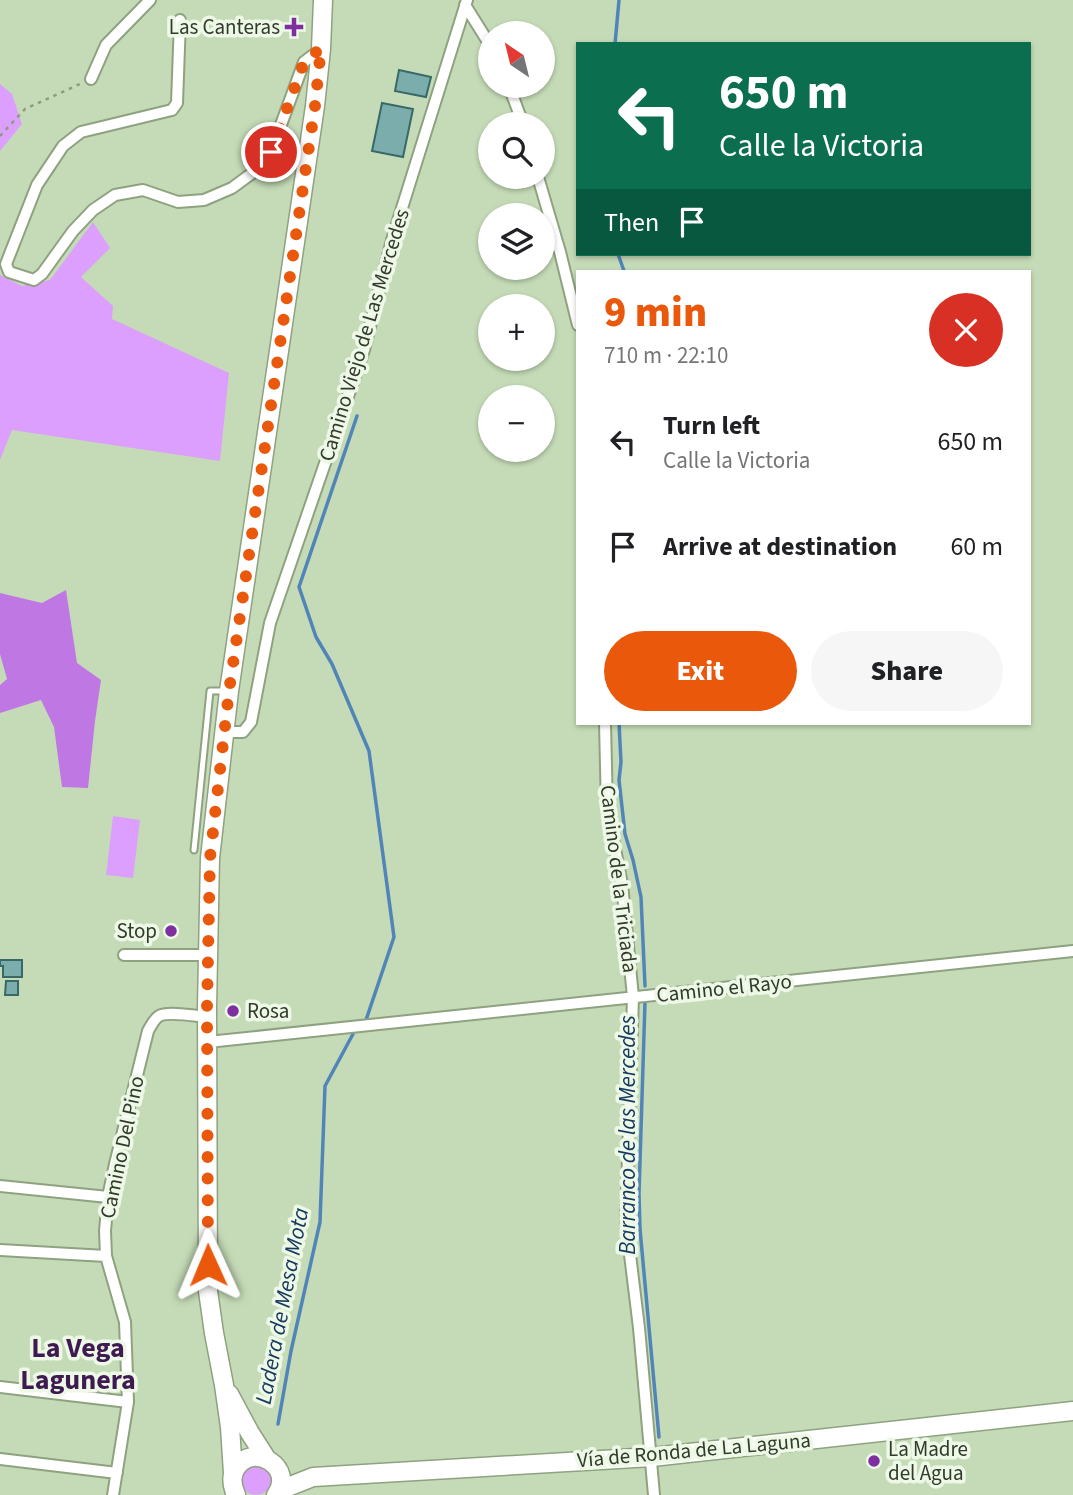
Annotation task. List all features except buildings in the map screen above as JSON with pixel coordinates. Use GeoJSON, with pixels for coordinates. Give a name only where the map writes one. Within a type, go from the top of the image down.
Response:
{"type":"FeatureCollection","features":[{"type":"Feature","properties":{"kind":"main road"},"geometry":{"type":"LineString","coordinates":[[236,1495],[232,1481],[230,1427],[208,1291],[207,1017],[210,858],[229,691],[313,120],[323,0]]}},
{"type":"Feature","properties":{"kind":"main road"},"geometry":{"type":"LineString","coordinates":[[224,1385],[250,1433],[280,1473],[282,1481],[278,1493]]}},
{"type":"Feature","properties":{"kind":"main road","name":"Vía de Ronda de La Laguna"},"geometry":{"type":"LineString","coordinates":[[278,1493],[313,1477],[652,1457],[1073,1412]]}},
{"type":"Feature","properties":{"kind":"main road"},"geometry":{"type":"LineString","coordinates":[[233,1474],[246,1458],[256,1456],[271,1461]]}},
{"type":"Feature","properties":{"kind":"main road","name":"Vía de Ronda de La Laguna"},"geometry":{"type":"LineString","coordinates":[[271,1461],[313,1477]]}},
{"type":"Feature","properties":{"kind":"street"},"geometry":{"type":"LineString","coordinates":[[91,79],[106,45],[150,0]]}},
{"type":"Feature","properties":{"kind":"street"},"geometry":{"type":"LineString","coordinates":[[466,3],[478,24]]}},
{"type":"Feature","properties":{"kind":"street","name":"Camino Viejo de Las Mercedes"},"geometry":{"type":"LineString","coordinates":[[225,732],[243,732],[251,722],[271,623],[364,350],[392,240],[466,3]]}},
{"type":"Feature","properties":{"kind":"street"},"geometry":{"type":"LineString","coordinates":[[180,20],[177,103],[172,110],[81,132],[63,146],[37,185],[6,264],[9,272],[34,280],[42,274],[73,230],[93,210],[115,195],[143,190],[178,202],[204,200],[232,188],[259,168],[271,152],[304,62],[321,48]]}},
{"type":"Feature","properties":{"kind":"street"},"geometry":{"type":"LineString","coordinates":[[542,189],[576,317]]}},
{"type":"Feature","properties":{"kind":"street","name":"Camino de la Triciada"},"geometry":{"type":"LineString","coordinates":[[605,725],[607,809],[622,884],[633,997],[626,1222],[654,1495]]}},
{"type":"Feature","properties":{"kind":"street","name":"Camino el Rayo"},"geometry":{"type":"LineString","coordinates":[[208,1042],[1073,951]]}},
{"type":"Feature","properties":{"kind":"street"},"geometry":{"type":"LineString","coordinates":[[124,956],[208,954]]}},
{"type":"Feature","properties":{"kind":"street","name":"Camino Del Pino"},"geometry":{"type":"LineString","coordinates":[[113,1495],[128,1402],[125,1322],[106,1256],[108,1197],[148,1031],[153,1021],[168,1014],[207,1017]]}},
{"type":"Feature","properties":{"kind":"street"},"geometry":{"type":"LineString","coordinates":[[0,1186],[108,1197]]}},
{"type":"Feature","properties":{"kind":"street"},"geometry":{"type":"LineString","coordinates":[[0,1250],[106,1256]]}},
{"type":"Feature","properties":{"kind":"street"},"geometry":{"type":"LineString","coordinates":[[0,1387],[128,1402]]}},
{"type":"Feature","properties":{"kind":"street"},"geometry":{"type":"LineString","coordinates":[[0,1459],[117,1473]]}},
{"type":"Feature","properties":{"kind":"lane"},"geometry":{"type":"LineString","coordinates":[[194,850],[210,691],[229,691]]}},
{"type":"Feature","properties":{"kind":"path"},"geometry":{"type":"LineString","coordinates":[[0,136],[25,108],[91,79]]}},
{"type":"Feature","properties":{"kind":"shaded area"},"geometry":{"type":"Polygon","coordinates":[[[0,84],[12,94],[22,124],[0,151],[0,84]]]}},
{"type":"Feature","properties":{"kind":"shaded area"},"geometry":{"type":"Polygon","coordinates":[[[93,222],[110,248],[81,277],[113,306],[112,319],[229,373],[220,461],[12,430],[0,460],[0,275],[22,286],[50,280],[93,222]]]}},
{"type":"Feature","properties":{"kind":"shaded area"},"geometry":{"type":"Polygon","coordinates":[[[66,590],[77,663],[101,680],[88,788],[62,787],[54,727],[41,700],[0,713],[0,685],[7,679],[0,654],[0,593],[42,603],[66,590]]]}},
{"type":"Feature","properties":{"kind":"shaded area"},"geometry":{"type":"Polygon","coordinates":[[[113,816],[140,820],[133,878],[106,875],[113,816]]]}},
{"type":"Feature","properties":{"kind":"shaded area"},"geometry":{"type":"Polygon","coordinates":[[[256,1465],[267,1469],[271,1480],[267,1491],[256,1495],[245,1491],[241,1480],[245,1469],[256,1465]]]}},
{"type":"Feature","properties":{"kind":"waterway","name":"Barranco de las Mercedes"},"geometry":{"type":"LineString","coordinates":[[615,42],[619,0]]}},
{"type":"Feature","properties":{"kind":"waterway","name":"Barranco de las Mercedes"},"geometry":{"type":"LineString","coordinates":[[619,256],[624,270]]}},
{"type":"Feature","properties":{"kind":"waterway","name":"Ladera de Mesa Mota"},"geometry":{"type":"LineString","coordinates":[[357,416],[299,587],[316,637],[332,664],[369,751],[394,937],[366,1020]]}},
{"type":"Feature","properties":{"kind":"waterway","name":"Barranco de las Mercedes"},"geometry":{"type":"LineString","coordinates":[[619,725],[619,780],[625,834],[641,897],[645,986]]}},
{"type":"Feature","properties":{"kind":"waterway","name":"Barranco de las Mercedes"},"geometry":{"type":"LineString","coordinates":[[645,1002],[640,1229],[659,1437]]}},
{"type":"Feature","properties":{"kind":"waterway","name":"Ladera de Mesa Mota"},"geometry":{"type":"LineString","coordinates":[[278,1424],[291,1351],[320,1222],[325,1086],[353,1034]]}},
{"type":"Feature","properties":{"kind":"place","name":"Las Canteras"},"geometry":{"type":"Point","coordinates":[294,27]}},
{"type":"Feature","properties":{"kind":"place","name":"Stop"},"geometry":{"type":"Point","coordinates":[171,931]}},
{"type":"Feature","properties":{"kind":"place","name":"Rosa"},"geometry":{"type":"Point","coordinates":[233,1011]}},
{"type":"Feature","properties":{"kind":"place","name":"La Madre del Agua"},"geometry":{"type":"Point","coordinates":[874,1461]}},
{"type":"Feature","properties":{"kind":"district","name":"La Vega Lagunera"},"geometry":{"type":"Point","coordinates":[78,1364]}},
{"type":"Feature","properties":{"kind":"route"},"geometry":{"type":"LineString","coordinates":[[208,1265],[207,1007],[210,858],[229,691],[315,106],[321,48],[304,62],[271,152]]}}]}
